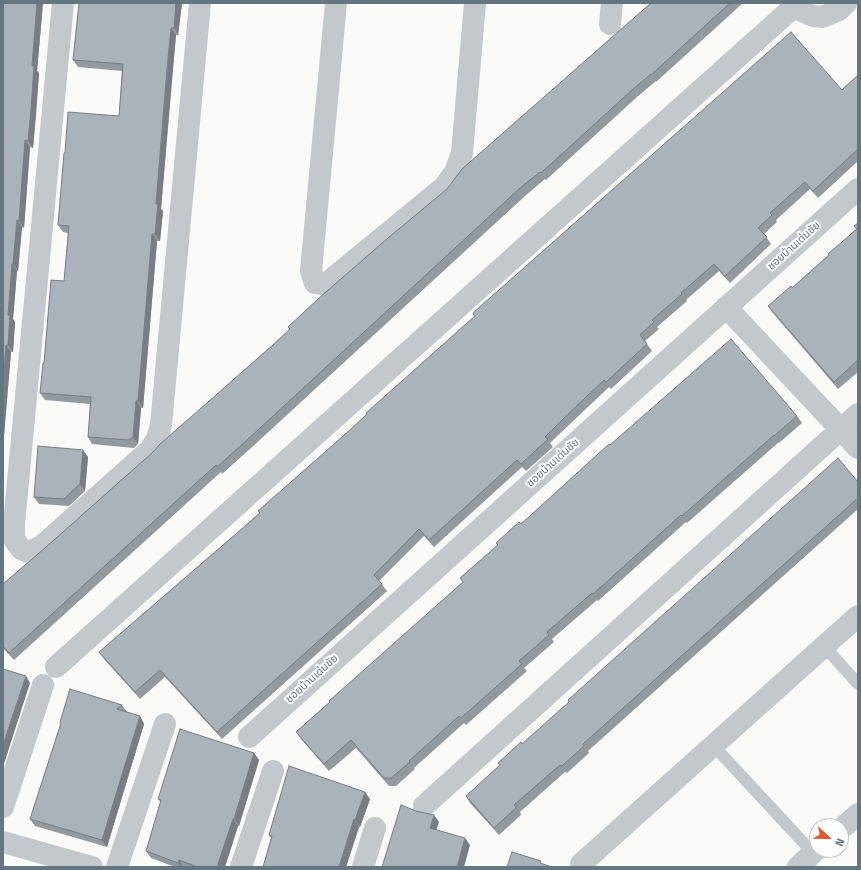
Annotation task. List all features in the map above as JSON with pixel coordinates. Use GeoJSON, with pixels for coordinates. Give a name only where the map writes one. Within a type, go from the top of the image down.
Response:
{"type":"FeatureCollection","features":[{"type":"Feature","properties":{"kind":"street"},"geometry":{"type":"LineString","coordinates":[[64,3],[14,524],[14,539],[21,549],[28,552],[42,546],[150,450],[157,439],[161,425],[200,3]]}},
{"type":"Feature","properties":{"kind":"street"},"geometry":{"type":"LineString","coordinates":[[336,3],[311,271],[315,282],[321,284],[327,283],[444,187],[454,172],[462,153],[475,3]]}},
{"type":"Feature","properties":{"kind":"street"},"geometry":{"type":"LineString","coordinates":[[56,667],[795,5],[812,16],[822,17],[839,10],[846,3]]}},
{"type":"Feature","properties":{"kind":"street","name":"ซอยบ้านเด่นชัย"},"geometry":{"type":"LineString","coordinates":[[249,737],[858,189]]}},
{"type":"Feature","properties":{"kind":"street"},"geometry":{"type":"LineString","coordinates":[[726,307],[858,448]]}},
{"type":"Feature","properties":{"kind":"street"},"geometry":{"type":"LineString","coordinates":[[424,806],[858,414]]}},
{"type":"Feature","properties":{"kind":"street"},"geometry":{"type":"LineString","coordinates":[[581,864],[858,616]]}},
{"type":"Feature","properties":{"kind":"street"},"geometry":{"type":"LineString","coordinates":[[3,807],[43,685]]}},
{"type":"Feature","properties":{"kind":"street"},"geometry":{"type":"LineString","coordinates":[[117,867],[165,724]]}},
{"type":"Feature","properties":{"kind":"street"},"geometry":{"type":"LineString","coordinates":[[241,867],[274,771]]}},
{"type":"Feature","properties":{"kind":"street"},"geometry":{"type":"LineString","coordinates":[[849,822],[858,814]]}},
{"type":"Feature","properties":{"kind":"street"},"geometry":{"type":"LineString","coordinates":[[363,867],[375,828]]}},
{"type":"Feature","properties":{"kind":"street"},"geometry":{"type":"LineString","coordinates":[[3,842],[92,867]]}},
{"type":"Feature","properties":{"kind":"lane"},"geometry":{"type":"LineString","coordinates":[[824,646],[858,684]]}},
{"type":"Feature","properties":{"kind":"lane"},"geometry":{"type":"LineString","coordinates":[[713,745],[809,856]]}},
{"type":"Feature","properties":{"kind":"building"},"geometry":{"type":"Polygon","coordinates":[[[3,3],[37,3],[32,66],[34,66],[31,110],[28,141],[25,140],[19,221],[17,220],[12,264],[8,315],[10,315],[8,345],[6,345],[3,384],[3,3]]]}},
{"type":"Feature","properties":{"kind":"building"},"geometry":{"type":"Polygon","coordinates":[[[79,3],[176,3],[174,28],[171,28],[167,69],[156,204],[158,204],[155,234],[152,234],[138,401],[136,401],[133,437],[129,440],[88,437],[91,397],[40,393],[51,280],[64,281],[69,226],[58,225],[68,112],[119,116],[123,64],[73,60],[79,3]]]}},
{"type":"Feature","properties":{"kind":"building"},"geometry":{"type":"Polygon","coordinates":[[[651,3],[730,3],[541,173],[540,172],[520,188],[246,441],[217,467],[216,465],[9,653],[3,646],[3,584],[274,344],[290,329],[288,327],[319,298],[447,189],[462,169],[651,3]]]}},
{"type":"Feature","properties":{"kind":"building"},"geometry":{"type":"Polygon","coordinates":[[[791,32],[842,90],[858,75],[858,149],[813,191],[805,182],[770,213],[772,215],[758,228],[767,237],[725,276],[714,264],[652,320],[654,322],[640,335],[647,344],[606,382],[604,380],[565,417],[545,437],[548,439],[521,464],[517,460],[429,540],[419,529],[374,575],[382,584],[217,732],[160,670],[135,692],[99,652],[260,513],[258,511],[475,316],[473,313],[791,32]]]}},
{"type":"Feature","properties":{"kind":"building"},"geometry":{"type":"Polygon","coordinates":[[[858,223],[858,360],[834,382],[768,306],[791,286],[792,288],[829,255],[828,254],[857,229],[854,226],[858,223]]]}},
{"type":"Feature","properties":{"kind":"building"},"geometry":{"type":"Polygon","coordinates":[[[731,339],[797,416],[682,516],[681,515],[593,594],[592,593],[547,632],[549,635],[519,661],[522,664],[461,718],[459,716],[391,778],[384,778],[351,740],[324,764],[296,732],[463,582],[460,578],[498,545],[496,543],[519,522],[521,524],[609,444],[610,445],[731,339]]]}},
{"type":"Feature","properties":{"kind":"building"},"geometry":{"type":"Polygon","coordinates":[[[38,446],[83,450],[80,484],[64,499],[34,497],[38,446]]]}},
{"type":"Feature","properties":{"kind":"building"},"geometry":{"type":"Polygon","coordinates":[[[838,458],[858,482],[858,498],[583,744],[584,746],[562,766],[560,765],[514,805],[516,808],[494,828],[466,796],[500,765],[498,763],[521,742],[522,744],[569,702],[568,700],[838,458]]]}},
{"type":"Feature","properties":{"kind":"building"},"geometry":{"type":"Polygon","coordinates":[[[3,669],[26,676],[3,745],[3,669]]]}},
{"type":"Feature","properties":{"kind":"building"},"geometry":{"type":"Polygon","coordinates":[[[70,689],[122,705],[117,709],[140,716],[102,840],[30,819],[61,723],[60,722],[70,689]]]}},
{"type":"Feature","properties":{"kind":"building"},"geometry":{"type":"Polygon","coordinates":[[[180,729],[254,753],[234,819],[217,867],[198,867],[179,860],[178,863],[146,851],[161,800],[158,799],[180,729]]]}},
{"type":"Feature","properties":{"kind":"building"},"geometry":{"type":"Polygon","coordinates":[[[289,766],[365,792],[355,820],[354,819],[339,867],[263,867],[272,836],[269,835],[289,766]]]}},
{"type":"Feature","properties":{"kind":"building"},"geometry":{"type":"Polygon","coordinates":[[[401,805],[416,811],[434,815],[430,828],[465,838],[457,867],[382,867],[401,805]]]}},
{"type":"Feature","properties":{"kind":"building"},"geometry":{"type":"Polygon","coordinates":[[[512,852],[541,861],[540,863],[552,867],[507,867],[512,852]]]}}]}
